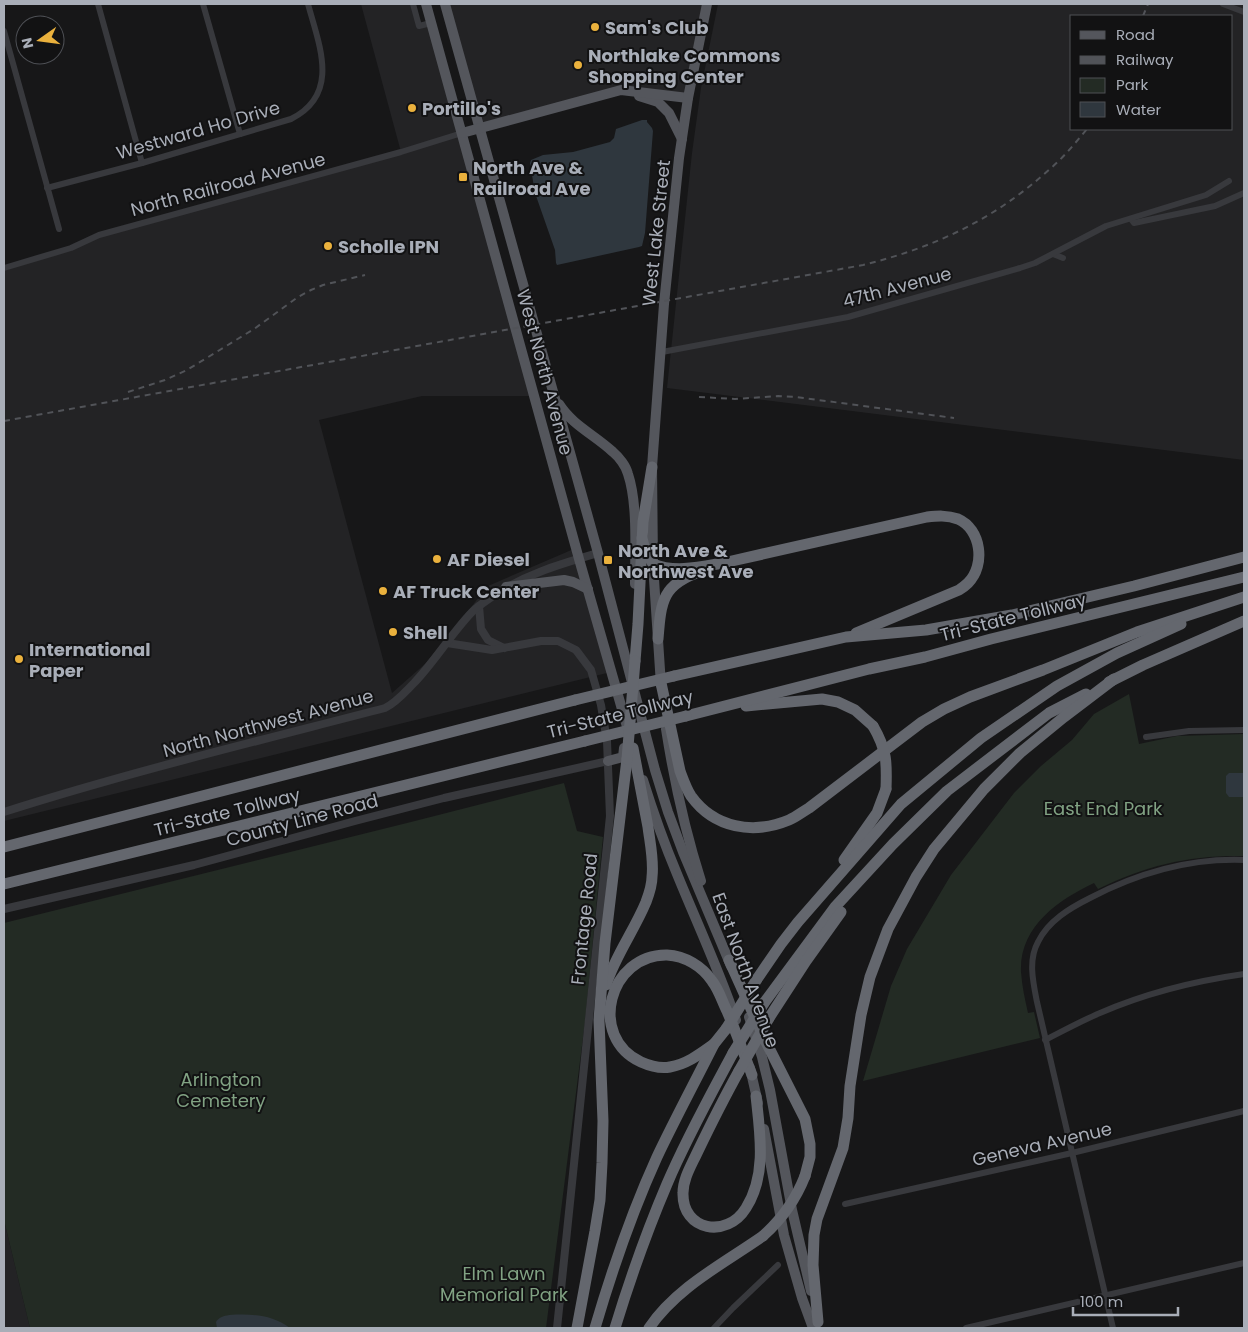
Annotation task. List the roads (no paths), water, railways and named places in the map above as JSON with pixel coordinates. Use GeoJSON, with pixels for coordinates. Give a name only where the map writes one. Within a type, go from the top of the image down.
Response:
{"type":"FeatureCollection","features":[{"type":"Feature","properties":{"kind":"highway"},"geometry":{"type":"LineString","coordinates":[[577,1328],[600,1200],[603,1102],[599,1020],[605,943],[628,752],[633,662],[638,624],[643,522],[652,467]]}},
{"type":"Feature","properties":{"kind":"highway"},"geometry":{"type":"LineString","coordinates":[[642,538],[645,550],[653,564],[671,569],[722,564],[927,517],[945,516],[958,519],[968,525],[978,544],[979,556],[978,567],[968,583],[959,590],[846,637]]}},
{"type":"Feature","properties":{"kind":"highway","name":"Tri-State Tollway"},"geometry":{"type":"LineString","coordinates":[[4,847],[674,676],[846,637],[926,630],[1012,615],[1244,557]]}},
{"type":"Feature","properties":{"kind":"highway"},"geometry":{"type":"LineString","coordinates":[[658,639],[662,604],[667,592],[684,578],[722,564]]}},
{"type":"Feature","properties":{"kind":"highway","name":"Tri-State Tollway"},"geometry":{"type":"LineString","coordinates":[[4,884],[1244,577]]}},
{"type":"Feature","properties":{"kind":"highway"},"geometry":{"type":"LineString","coordinates":[[661,683],[680,771],[692,796],[710,814],[732,826],[751,828],[770,826],[790,820],[809,808],[922,722],[944,709],[1136,632],[1232,600],[1244,598]]}},
{"type":"Feature","properties":{"kind":"highway"},"geometry":{"type":"LineString","coordinates":[[798,922],[901,804],[981,738],[1056,686],[1118,653],[1232,600]]}},
{"type":"Feature","properties":{"kind":"highway"},"geometry":{"type":"LineString","coordinates":[[615,1328],[628,1286],[667,1183],[706,1103],[764,1003],[836,907],[893,844],[947,791],[1049,713],[1143,665],[1244,621]]}},
{"type":"Feature","properties":{"kind":"highway"},"geometry":{"type":"LineString","coordinates":[[817,1326],[813,1265],[814,1235],[817,1219],[843,1148],[861,1015],[870,977],[888,929],[916,877],[934,849],[984,789],[1020,753],[1114,679]]}},
{"type":"Feature","properties":{"kind":"highway"},"geometry":{"type":"LineString","coordinates":[[595,1328],[620,1253],[657,1158],[714,1044],[726,1029],[781,944],[877,813],[886,790],[887,764],[881,739],[874,726],[855,710],[838,702],[822,698],[780,704],[714,709]]}},
{"type":"Feature","properties":{"kind":"highway"},"geometry":{"type":"LineString","coordinates":[[599,1020],[601,1001],[610,972],[646,902],[652,876],[650,838],[628,752]]}},
{"type":"Feature","properties":{"kind":"highway"},"geometry":{"type":"LineString","coordinates":[[756,1096],[761,1135],[761,1156],[757,1184],[752,1197],[741,1216],[734,1222],[720,1227],[711,1228],[704,1226],[698,1223],[686,1211],[682,1193],[684,1183],[700,1147],[769,1018],[806,961],[893,844]]}},
{"type":"Feature","properties":{"kind":"highway"},"geometry":{"type":"LineString","coordinates":[[714,1044],[691,1059],[670,1067],[654,1066],[637,1060],[620,1044],[611,1023],[610,1011],[616,986],[632,967],[650,957],[660,955],[679,957],[696,965],[706,972],[718,990],[752,1075]]}},
{"type":"Feature","properties":{"kind":"highway"},"geometry":{"type":"LineString","coordinates":[[650,1328],[668,1305],[681,1293],[763,1236],[783,1215],[797,1194],[805,1176],[810,1157],[810,1144],[805,1120],[776,1062],[730,960]]}},
{"type":"Feature","properties":{"kind":"main road","name":"West North Avenue"},"geometry":{"type":"LineString","coordinates":[[426,4],[588,589],[628,752]]}},
{"type":"Feature","properties":{"kind":"main road"},"geometry":{"type":"LineString","coordinates":[[440,4],[455,40]]}},
{"type":"Feature","properties":{"kind":"main road","name":"West North Avenue"},"geometry":{"type":"LineString","coordinates":[[445,4],[598,553],[648,746]]}},
{"type":"Feature","properties":{"kind":"main road","name":"West Lake Street"},"geometry":{"type":"LineString","coordinates":[[707,4],[688,98],[682,139],[664,304],[662,352],[652,467],[653,564],[661,683],[668,740],[677,790],[700,876],[720,938]]}},
{"type":"Feature","properties":{"kind":"main road"},"geometry":{"type":"LineString","coordinates":[[622,90],[658,102],[669,113],[682,139]]}},
{"type":"Feature","properties":{"kind":"main road"},"geometry":{"type":"LineString","coordinates":[[462,133],[622,90],[688,98]]}},
{"type":"Feature","properties":{"kind":"main road"},"geometry":{"type":"LineString","coordinates":[[554,397],[564,412],[614,453],[628,472],[633,503],[634,526],[633,662]]}},
{"type":"Feature","properties":{"kind":"main road"},"geometry":{"type":"LineString","coordinates":[[506,588],[564,580],[588,589]]}},
{"type":"Feature","properties":{"kind":"main road","name":"East North Avenue"},"geometry":{"type":"LineString","coordinates":[[648,746],[668,812],[683,852],[730,960],[762,1057],[817,1326]]}},
{"type":"Feature","properties":{"kind":"main road"},"geometry":{"type":"LineString","coordinates":[[608,761],[623,756],[628,752]]}},
{"type":"Feature","properties":{"kind":"main road","name":"East North Avenue"},"geometry":{"type":"LineString","coordinates":[[628,752],[726,991],[739,1029],[752,1075],[784,1235],[802,1298],[817,1326]]}},
{"type":"Feature","properties":{"kind":"street"},"geometry":{"type":"LineString","coordinates":[[98,4],[142,162]]}},
{"type":"Feature","properties":{"kind":"street"},"geometry":{"type":"LineString","coordinates":[[204,4],[240,134]]}},
{"type":"Feature","properties":{"kind":"street","name":"Westward Ho Drive"},"geometry":{"type":"LineString","coordinates":[[47,188],[291,119],[306,108],[316,96],[322,77],[323,61],[308,4]]}},
{"type":"Feature","properties":{"kind":"street"},"geometry":{"type":"LineString","coordinates":[[413,4],[420,26],[431,23]]}},
{"type":"Feature","properties":{"kind":"street"},"geometry":{"type":"LineString","coordinates":[[1223,4],[1244,12]]}},
{"type":"Feature","properties":{"kind":"street"},"geometry":{"type":"LineString","coordinates":[[4,31],[59,229]]}},
{"type":"Feature","properties":{"kind":"street","name":"North Railroad Avenue"},"geometry":{"type":"LineString","coordinates":[[4,268],[71,248],[99,235],[401,152],[462,133]]}},
{"type":"Feature","properties":{"kind":"street","name":"47th Avenue"},"geometry":{"type":"LineString","coordinates":[[662,352],[848,317],[1020,268],[1035,263],[1106,226],[1206,195],[1229,182]]}},
{"type":"Feature","properties":{"kind":"street","name":"47th Avenue"},"geometry":{"type":"LineString","coordinates":[[1131,219],[1134,223],[1146,222],[1215,206],[1244,193]]}},
{"type":"Feature","properties":{"kind":"street"},"geometry":{"type":"LineString","coordinates":[[1053,254],[1063,258]]}},
{"type":"Feature","properties":{"kind":"street","name":"North Northwest Avenue"},"geometry":{"type":"LineString","coordinates":[[4,812],[148,769],[385,708],[401,697],[427,669],[473,610],[506,588],[539,571],[598,553]]}},
{"type":"Feature","properties":{"kind":"street"},"geometry":{"type":"LineString","coordinates":[[479,606],[481,629],[488,640],[504,648]]}},
{"type":"Feature","properties":{"kind":"street","name":"Frontage Road"},"geometry":{"type":"LineString","coordinates":[[447,644],[492,650],[541,641],[558,641],[576,650],[591,670],[601,705],[607,741],[610,816],[557,1328]]}},
{"type":"Feature","properties":{"kind":"street"},"geometry":{"type":"LineString","coordinates":[[1146,737],[1189,731],[1244,730]]}},
{"type":"Feature","properties":{"kind":"street","name":"County Line Road"},"geometry":{"type":"LineString","coordinates":[[4,909],[194,864],[444,798],[608,761]]}},
{"type":"Feature","properties":{"kind":"street"},"geometry":{"type":"LineString","coordinates":[[1113,1328],[1037,1002],[1032,966],[1034,952],[1038,941],[1046,930],[1066,912],[1123,882],[1155,871],[1188,864],[1244,860]]}},
{"type":"Feature","properties":{"kind":"street"},"geometry":{"type":"LineString","coordinates":[[1045,1040],[1099,1013],[1128,1002],[1189,984],[1244,974]]}},
{"type":"Feature","properties":{"kind":"street","name":"Geneva Avenue"},"geometry":{"type":"LineString","coordinates":[[845,1204],[1072,1153],[1244,1111]]}},
{"type":"Feature","properties":{"kind":"street"},"geometry":{"type":"LineString","coordinates":[[966,1328],[1244,1263]]}},
{"type":"Feature","properties":{"kind":"street"},"geometry":{"type":"LineString","coordinates":[[714,1328],[778,1265]]}},
{"type":"Feature","properties":{"kind":"water"},"geometry":{"type":"Polygon","coordinates":[[[647,120],[653,131],[645,233],[642,246],[557,265],[555,250],[535,193],[531,160],[543,155],[573,152],[610,142],[614,138],[616,129],[647,120]]]}},
{"type":"Feature","properties":{"kind":"water"},"geometry":{"type":"Polygon","coordinates":[[[1229,773],[1244,773],[1244,797],[1229,797],[1226,793],[1226,776],[1229,773]]]}},
{"type":"Feature","properties":{"kind":"water"},"geometry":{"type":"Polygon","coordinates":[[[229,1315],[268,1317],[290,1328],[217,1328],[217,1320],[229,1315]]]}},
{"type":"Feature","properties":{"kind":"railway"},"geometry":{"type":"LineString","coordinates":[[1143,15],[1148,4]]}},
{"type":"Feature","properties":{"kind":"railway"},"geometry":{"type":"LineString","coordinates":[[4,421],[863,265],[890,258],[940,240],[963,229],[1008,202],[1051,168],[1066,154],[1086,130]]}},
{"type":"Feature","properties":{"kind":"railway"},"geometry":{"type":"LineString","coordinates":[[128,392],[165,380],[187,370],[254,329],[298,297],[311,290],[323,285],[365,275]]}},
{"type":"Feature","properties":{"kind":"railway"},"geometry":{"type":"LineString","coordinates":[[699,397],[735,399],[778,396],[796,397],[954,418]]}},
{"type":"Feature","properties":{"kind":"place","name":"Sam's Club"},"geometry":{"type":"Point","coordinates":[595,27]}},
{"type":"Feature","properties":{"kind":"place","name":"Northlake Commons Shopping Center"},"geometry":{"type":"Point","coordinates":[578,65]}},
{"type":"Feature","properties":{"kind":"place","name":"Portillo's"},"geometry":{"type":"Point","coordinates":[412,108]}},
{"type":"Feature","properties":{"kind":"place","name":"North Ave & Railroad Ave"},"geometry":{"type":"Point","coordinates":[463,177]}},
{"type":"Feature","properties":{"kind":"place","name":"Scholle IPN"},"geometry":{"type":"Point","coordinates":[328,246]}},
{"type":"Feature","properties":{"kind":"place","name":"AF Diesel"},"geometry":{"type":"Point","coordinates":[437,559]}},
{"type":"Feature","properties":{"kind":"place","name":"North Ave & Northwest Ave"},"geometry":{"type":"Point","coordinates":[608,560]}},
{"type":"Feature","properties":{"kind":"place","name":"AF Truck Center"},"geometry":{"type":"Point","coordinates":[383,591]}},
{"type":"Feature","properties":{"kind":"place","name":"Shell"},"geometry":{"type":"Point","coordinates":[393,632]}},
{"type":"Feature","properties":{"kind":"place","name":"International Paper"},"geometry":{"type":"Point","coordinates":[19,659]}},
{"type":"Feature","properties":{"kind":"park label","name":"East End Park"},"geometry":{"type":"Point","coordinates":[1103,808]}},
{"type":"Feature","properties":{"kind":"park label","name":"Arlington Cemetery"},"geometry":{"type":"Point","coordinates":[221,1089]}},
{"type":"Feature","properties":{"kind":"park label","name":"Elm Lawn Memorial Park"},"geometry":{"type":"Point","coordinates":[504,1283]}}]}
